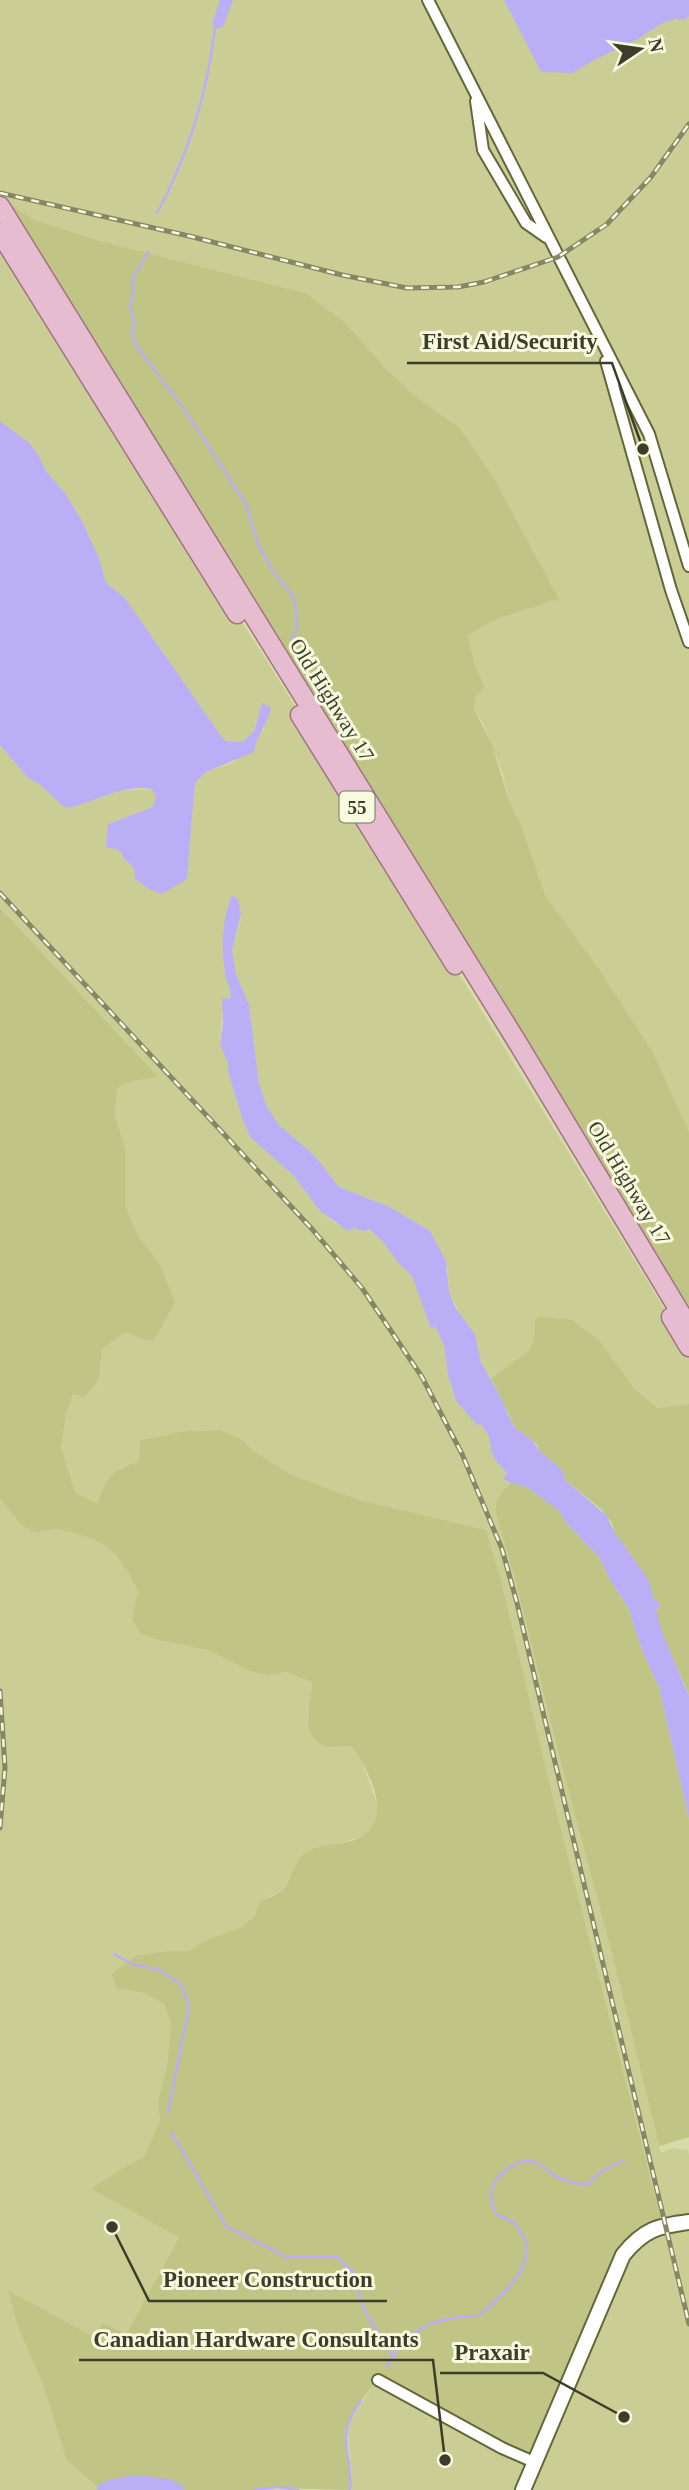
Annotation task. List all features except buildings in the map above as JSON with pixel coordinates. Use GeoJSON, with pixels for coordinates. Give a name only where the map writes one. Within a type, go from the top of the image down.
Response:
{"type":"FeatureCollection","features":[{"type":"Feature","properties":{"kind":"main road","name":"Old Highway 17"},"geometry":{"type":"LineString","coordinates":[[0,206],[519,1045],[689,1327]]}},
{"type":"Feature","properties":{"kind":"main road","name":"Old Highway 17"},"geometry":{"type":"LineString","coordinates":[[0,233],[267,660],[689,1347]]}},
{"type":"Feature","properties":{"kind":"street"},"geometry":{"type":"LineString","coordinates":[[428,0],[649,434],[689,566]]}},
{"type":"Feature","properties":{"kind":"street"},"geometry":{"type":"LineString","coordinates":[[475,92],[483,150],[526,223],[549,239]]}},
{"type":"Feature","properties":{"kind":"street"},"geometry":{"type":"LineString","coordinates":[[599,339],[671,590],[689,642]]}},
{"type":"Feature","properties":{"kind":"street"},"geometry":{"type":"LineString","coordinates":[[523,2490],[623,2255],[638,2239],[659,2226],[689,2222]]}},
{"type":"Feature","properties":{"kind":"street"},"geometry":{"type":"LineString","coordinates":[[378,2380],[502,2448],[534,2462]]}},
{"type":"Feature","properties":{"kind":"shaded area"},"geometry":{"type":"Polygon","coordinates":[[[0,0],[689,0],[689,1132],[654,1054],[599,969],[545,895],[521,825],[509,801],[503,774],[483,724],[474,709],[476,696],[485,687],[474,663],[468,635],[497,619],[559,599],[495,480],[460,428],[416,397],[305,293],[104,242],[37,221],[0,199],[0,0]]]}},
{"type":"Feature","properties":{"kind":"shaded area"},"geometry":{"type":"Polygon","coordinates":[[[220,0],[233,0],[223,27],[215,29],[212,24],[220,0]]]}},
{"type":"Feature","properties":{"kind":"shaded area"},"geometry":{"type":"Polygon","coordinates":[[[504,0],[689,0],[689,16],[684,20],[664,22],[638,39],[572,73],[541,72],[504,0]]]}},
{"type":"Feature","properties":{"kind":"shaded area"},"geometry":{"type":"Polygon","coordinates":[[[0,199],[37,221],[104,242],[305,293],[344,322],[384,367],[416,397],[460,428],[495,480],[559,599],[497,619],[468,635],[474,663],[485,687],[476,696],[474,709],[492,745],[509,801],[521,825],[545,895],[599,969],[654,1054],[689,1132],[689,1326],[0,199]]]}},
{"type":"Feature","properties":{"kind":"shaded area"},"geometry":{"type":"Polygon","coordinates":[[[0,235],[267,661],[689,1349],[689,1404],[659,1408],[635,1389],[599,1340],[535,1320],[534,1339],[529,1351],[491,1379],[481,1362],[475,1334],[465,1323],[449,1292],[448,1269],[430,1231],[390,1207],[339,1187],[315,1156],[278,1124],[266,1105],[259,1083],[249,1005],[236,974],[232,950],[241,919],[228,904],[223,934],[224,970],[232,994],[230,999],[223,998],[220,1045],[249,1135],[294,1176],[320,1211],[336,1224],[368,1229],[412,1276],[430,1325],[432,1328],[435,1326],[444,1345],[448,1375],[456,1401],[487,1430],[496,1461],[507,1473],[503,1479],[511,1483],[501,1493],[497,1518],[614,1961],[659,2146],[661,2153],[673,2148],[688,2150],[689,2155],[689,2490],[350,2490],[350,2421],[377,2380],[624,2255],[663,2225],[552,1794],[500,1576],[486,1530],[359,1500],[292,1475],[253,1451],[241,1439],[221,1430],[187,1431],[140,1440],[139,1461],[120,1468],[98,1504],[75,1492],[61,1447],[66,1414],[73,1394],[84,1398],[98,1383],[102,1349],[126,1332],[141,1339],[159,1263],[139,1237],[125,1206],[125,1147],[115,1118],[117,1088],[133,1081],[157,1077],[0,908],[0,745],[27,777],[39,784],[65,808],[123,790],[152,789],[156,797],[153,807],[108,824],[107,847],[116,848],[122,853],[134,868],[135,879],[187,879],[195,783],[206,772],[232,763],[246,754],[265,728],[256,720],[254,731],[242,742],[226,741],[221,736],[125,598],[106,583],[99,558],[82,521],[65,493],[46,471],[37,453],[0,421],[0,235]]]}},
{"type":"Feature","properties":{"kind":"shaded area"},"geometry":{"type":"Polygon","coordinates":[[[0,421],[29,443],[37,453],[46,471],[65,493],[82,521],[99,558],[106,583],[125,598],[221,736],[226,741],[242,742],[254,731],[262,703],[271,707],[254,752],[206,772],[195,783],[187,879],[162,894],[135,879],[134,868],[122,853],[106,848],[108,824],[153,807],[156,797],[152,789],[118,791],[65,808],[39,784],[27,777],[0,745],[0,421]]]}},
{"type":"Feature","properties":{"kind":"shaded area"},"geometry":{"type":"Polygon","coordinates":[[[232,895],[238,899],[241,914],[232,950],[236,974],[249,1005],[259,1083],[266,1105],[278,1124],[315,1156],[339,1187],[390,1207],[430,1231],[446,1261],[449,1291],[455,1307],[475,1334],[481,1362],[516,1429],[532,1440],[540,1451],[563,1471],[565,1480],[607,1516],[614,1532],[648,1579],[654,1599],[659,1602],[660,1607],[656,1609],[662,1632],[689,1696],[689,1819],[659,1687],[643,1653],[628,1607],[611,1582],[599,1557],[567,1524],[559,1511],[527,1487],[503,1479],[507,1473],[491,1451],[489,1436],[480,1423],[478,1426],[456,1401],[448,1375],[444,1345],[435,1326],[431,1329],[412,1276],[369,1229],[364,1231],[354,1228],[348,1231],[320,1211],[294,1176],[250,1137],[220,1045],[222,998],[230,999],[231,996],[225,973],[223,944],[224,924],[232,895]]]}},
{"type":"Feature","properties":{"kind":"shaded area"},"geometry":{"type":"Polygon","coordinates":[[[0,908],[158,1077],[133,1081],[117,1088],[115,1117],[125,1147],[125,1206],[139,1237],[159,1263],[175,1302],[154,1341],[126,1332],[102,1349],[98,1382],[84,1398],[73,1394],[66,1414],[61,1447],[75,1492],[98,1504],[111,1476],[139,1461],[140,1440],[187,1431],[221,1430],[241,1439],[253,1451],[292,1475],[359,1500],[486,1530],[500,1576],[552,1794],[663,2226],[631,2247],[535,2463],[377,2380],[351,2417],[347,2431],[350,2490],[178,2490],[155,2482],[121,2483],[101,2490],[67,2461],[43,2385],[19,2329],[7,2290],[94,2337],[103,2323],[126,2334],[179,2237],[91,2189],[144,2157],[160,2120],[158,2101],[167,2065],[171,2024],[164,2004],[142,1993],[117,1989],[112,1974],[136,1956],[189,1951],[206,1940],[242,1927],[255,1916],[260,1901],[284,1888],[296,1864],[307,1852],[318,1847],[348,1842],[367,1833],[374,1823],[377,1811],[372,1783],[351,1746],[328,1747],[319,1743],[309,1728],[308,1710],[313,1683],[287,1672],[269,1676],[250,1671],[208,1650],[141,1634],[132,1619],[138,1592],[116,1555],[100,1542],[75,1533],[55,1529],[37,1533],[21,1525],[0,1499],[0,908]]]}},
{"type":"Feature","properties":{"kind":"shaded area"},"geometry":{"type":"Polygon","coordinates":[[[540,1316],[572,1320],[599,1340],[635,1389],[658,1408],[689,1404],[689,1696],[661,1631],[656,1609],[660,1607],[659,1602],[654,1599],[647,1579],[601,1509],[565,1480],[563,1471],[540,1451],[537,1444],[516,1429],[491,1379],[529,1351],[534,1339],[535,1320],[540,1316]]]}},
{"type":"Feature","properties":{"kind":"shaded area"},"geometry":{"type":"Polygon","coordinates":[[[511,1483],[527,1487],[559,1511],[567,1524],[599,1557],[611,1582],[628,1607],[643,1653],[659,1687],[689,1819],[689,2137],[659,2146],[614,1961],[497,1518],[496,1502],[511,1483]]]}},
{"type":"Feature","properties":{"kind":"shaded area"},"geometry":{"type":"Polygon","coordinates":[[[0,1499],[21,1525],[37,1533],[55,1529],[75,1533],[100,1542],[116,1555],[138,1592],[136,1604],[163,1641],[208,1650],[250,1671],[269,1676],[287,1672],[313,1683],[307,1708],[307,1722],[317,1741],[331,1748],[351,1746],[361,1759],[380,1812],[374,1828],[367,1835],[334,1845],[291,1875],[282,1890],[261,1901],[255,1917],[242,1927],[206,1940],[189,1951],[167,1951],[117,1989],[132,1989],[152,1996],[164,2004],[171,2024],[167,2065],[158,2101],[160,2120],[144,2157],[92,2189],[179,2236],[126,2334],[94,2337],[7,2291],[19,2329],[43,2385],[67,2461],[101,2490],[0,2490],[0,1499]]]}},
{"type":"Feature","properties":{"kind":"waterway"},"geometry":{"type":"LineString","coordinates":[[157,213],[195,124],[215,29]]}},
{"type":"Feature","properties":{"kind":"waterway"},"geometry":{"type":"LineString","coordinates":[[148,252],[132,280],[134,288],[130,308],[135,324],[132,331],[135,344],[186,412],[246,504],[259,547],[273,571],[293,596],[297,627],[292,639]]}},
{"type":"Feature","properties":{"kind":"waterway"},"geometry":{"type":"LineString","coordinates":[[114,1954],[132,1964],[160,1970],[181,1985],[189,2007],[168,2112]]}},
{"type":"Feature","properties":{"kind":"waterway"},"geometry":{"type":"LineString","coordinates":[[171,2132],[227,2227],[287,2257],[337,2257],[353,2272],[364,2310],[393,2357]]}},
{"type":"Feature","properties":{"kind":"waterway"},"geometry":{"type":"LineString","coordinates":[[387,2366],[406,2338],[429,2324],[457,2317],[476,2316],[484,2312],[520,2272],[525,2261],[524,2237],[513,2222],[496,2214],[491,2201],[494,2183],[507,2169],[519,2162],[531,2161],[553,2175],[588,2184],[601,2172],[624,2160]]}},
{"type":"Feature","properties":{"kind":"waterway"},"geometry":{"type":"LineString","coordinates":[[350,2490],[347,2429],[350,2418],[361,2401]]}},
{"type":"Feature","properties":{"kind":"waterway"},"geometry":{"type":"LineString","coordinates":[[105,2490],[140,2484],[176,2490]]}},
{"type":"Feature","properties":{"kind":"waterway"},"geometry":{"type":"LineString","coordinates":[[254,2490],[277,2487],[298,2490]]}},
{"type":"Feature","properties":{"kind":"railway"},"geometry":{"type":"LineString","coordinates":[[0,193],[189,236],[342,275],[407,288],[458,287],[484,282],[558,257],[607,224],[651,177],[689,124]]}},
{"type":"Feature","properties":{"kind":"railway"},"geometry":{"type":"LineString","coordinates":[[0,893],[312,1229],[362,1288],[422,1377],[462,1454],[502,1549],[517,1603],[689,2324]]}},
{"type":"Feature","properties":{"kind":"railway"},"geometry":{"type":"LineString","coordinates":[[0,1691],[5,1767],[0,1828]]}},
{"type":"Feature","properties":{"kind":"place","name":"First Aid/Security"},"geometry":{"type":"Point","coordinates":[643,449]}},
{"type":"Feature","properties":{"kind":"place","name":"Pioneer Construction"},"geometry":{"type":"Point","coordinates":[112,2227]}},
{"type":"Feature","properties":{"kind":"place","name":"Praxair"},"geometry":{"type":"Point","coordinates":[624,2417]}},
{"type":"Feature","properties":{"kind":"place","name":"Canadian Hardware Consultants"},"geometry":{"type":"Point","coordinates":[445,2460]}}]}
